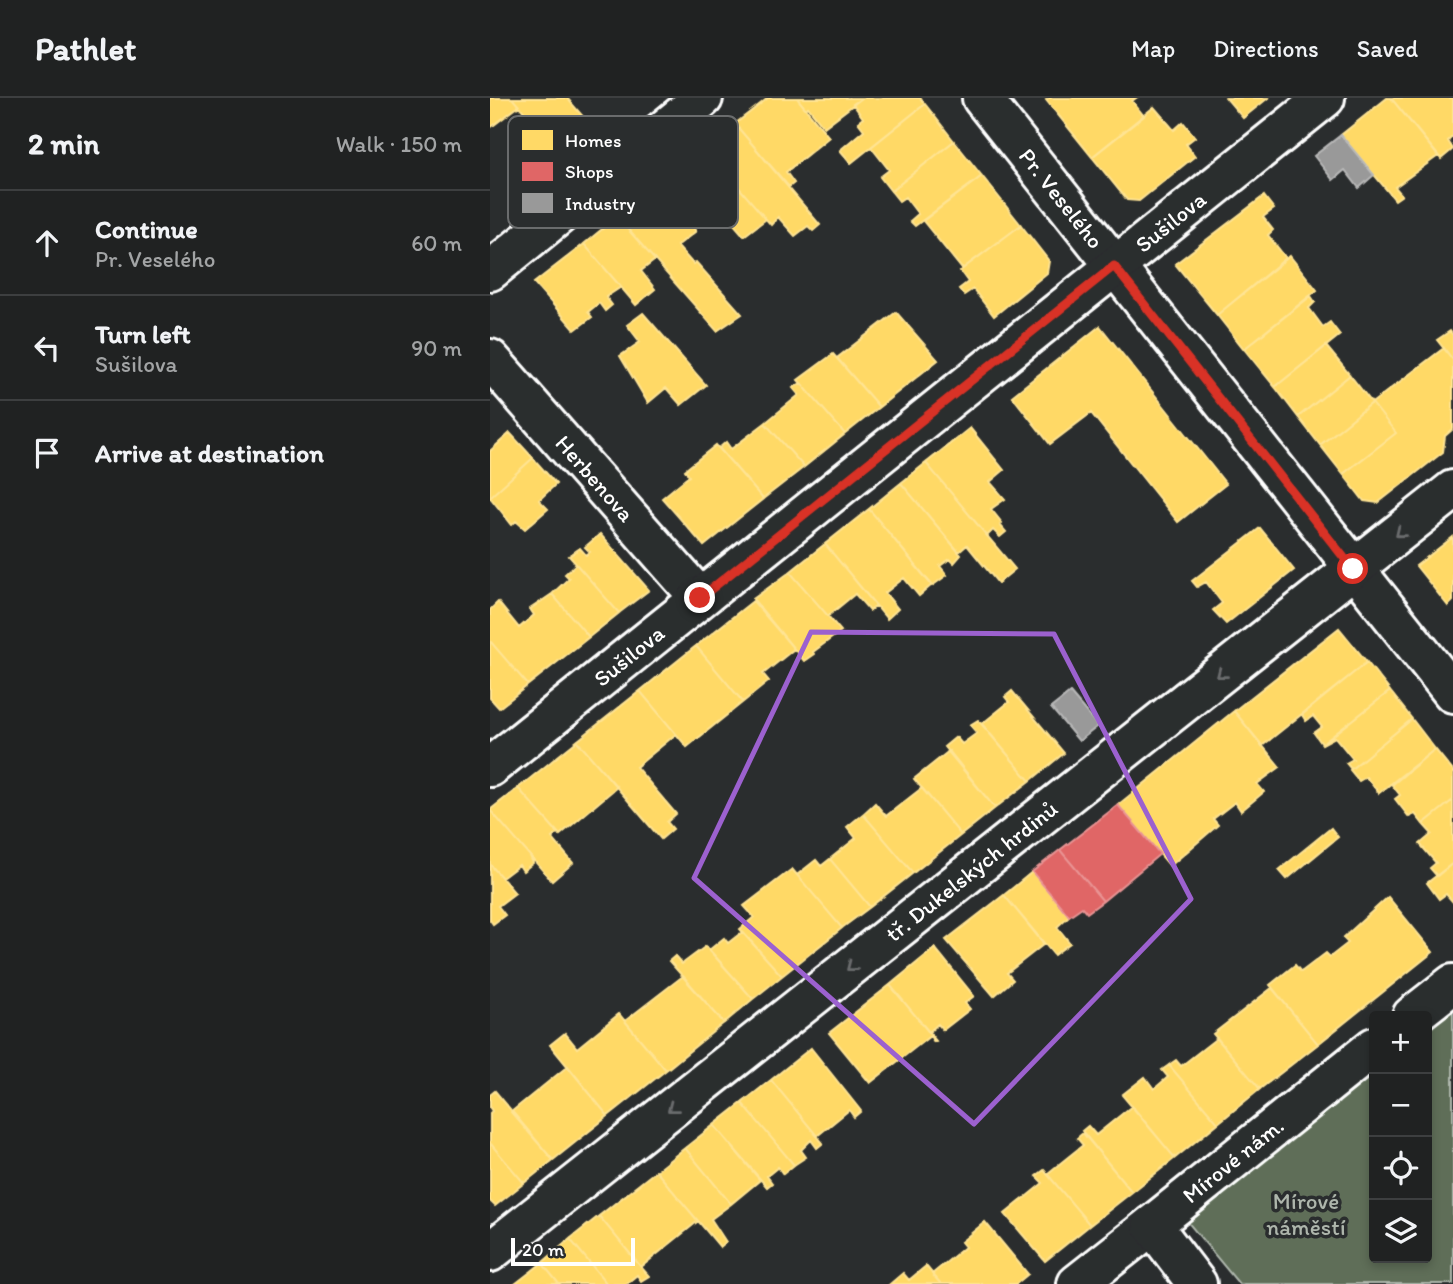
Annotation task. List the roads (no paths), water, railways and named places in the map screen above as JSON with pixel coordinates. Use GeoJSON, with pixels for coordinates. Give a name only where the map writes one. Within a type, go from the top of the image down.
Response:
{"type":"FeatureCollection","features":[{"type":"Feature","properties":{"kind":"street"},"geometry":{"type":"LineString","coordinates":[[681,116],[703,98]]}},
{"type":"Feature","properties":{"kind":"street","name":"Pr. Veselého"},"geometry":{"type":"LineString","coordinates":[[982,98],[1453,693]]}},
{"type":"Feature","properties":{"kind":"street","name":"Sušilova"},"geometry":{"type":"LineString","coordinates":[[490,767],[1325,98]]}},
{"type":"Feature","properties":{"kind":"street"},"geometry":{"type":"LineString","coordinates":[[490,271],[543,228]]}},
{"type":"Feature","properties":{"kind":"street","name":"Herbenova"},"geometry":{"type":"LineString","coordinates":[[490,359],[700,598]]}},
{"type":"Feature","properties":{"kind":"street","name":"tř. Dukelských hrdinů"},"geometry":{"type":"LineString","coordinates":[[490,1252],[1453,490]]}},
{"type":"Feature","properties":{"kind":"street"},"geometry":{"type":"LineString","coordinates":[[1418,1011],[1453,984]]}},
{"type":"Feature","properties":{"kind":"street","name":"Mírové nám."},"geometry":{"type":"LineString","coordinates":[[1077,1284],[1369,1051]]}},
{"type":"Feature","properties":{"kind":"street"},"geometry":{"type":"LineString","coordinates":[[1152,1225],[1197,1284]]}},
{"type":"Feature","properties":{"kind":"park label","name":"Mírové náměstí"},"geometry":{"type":"Point","coordinates":[1306,1214]}}]}
